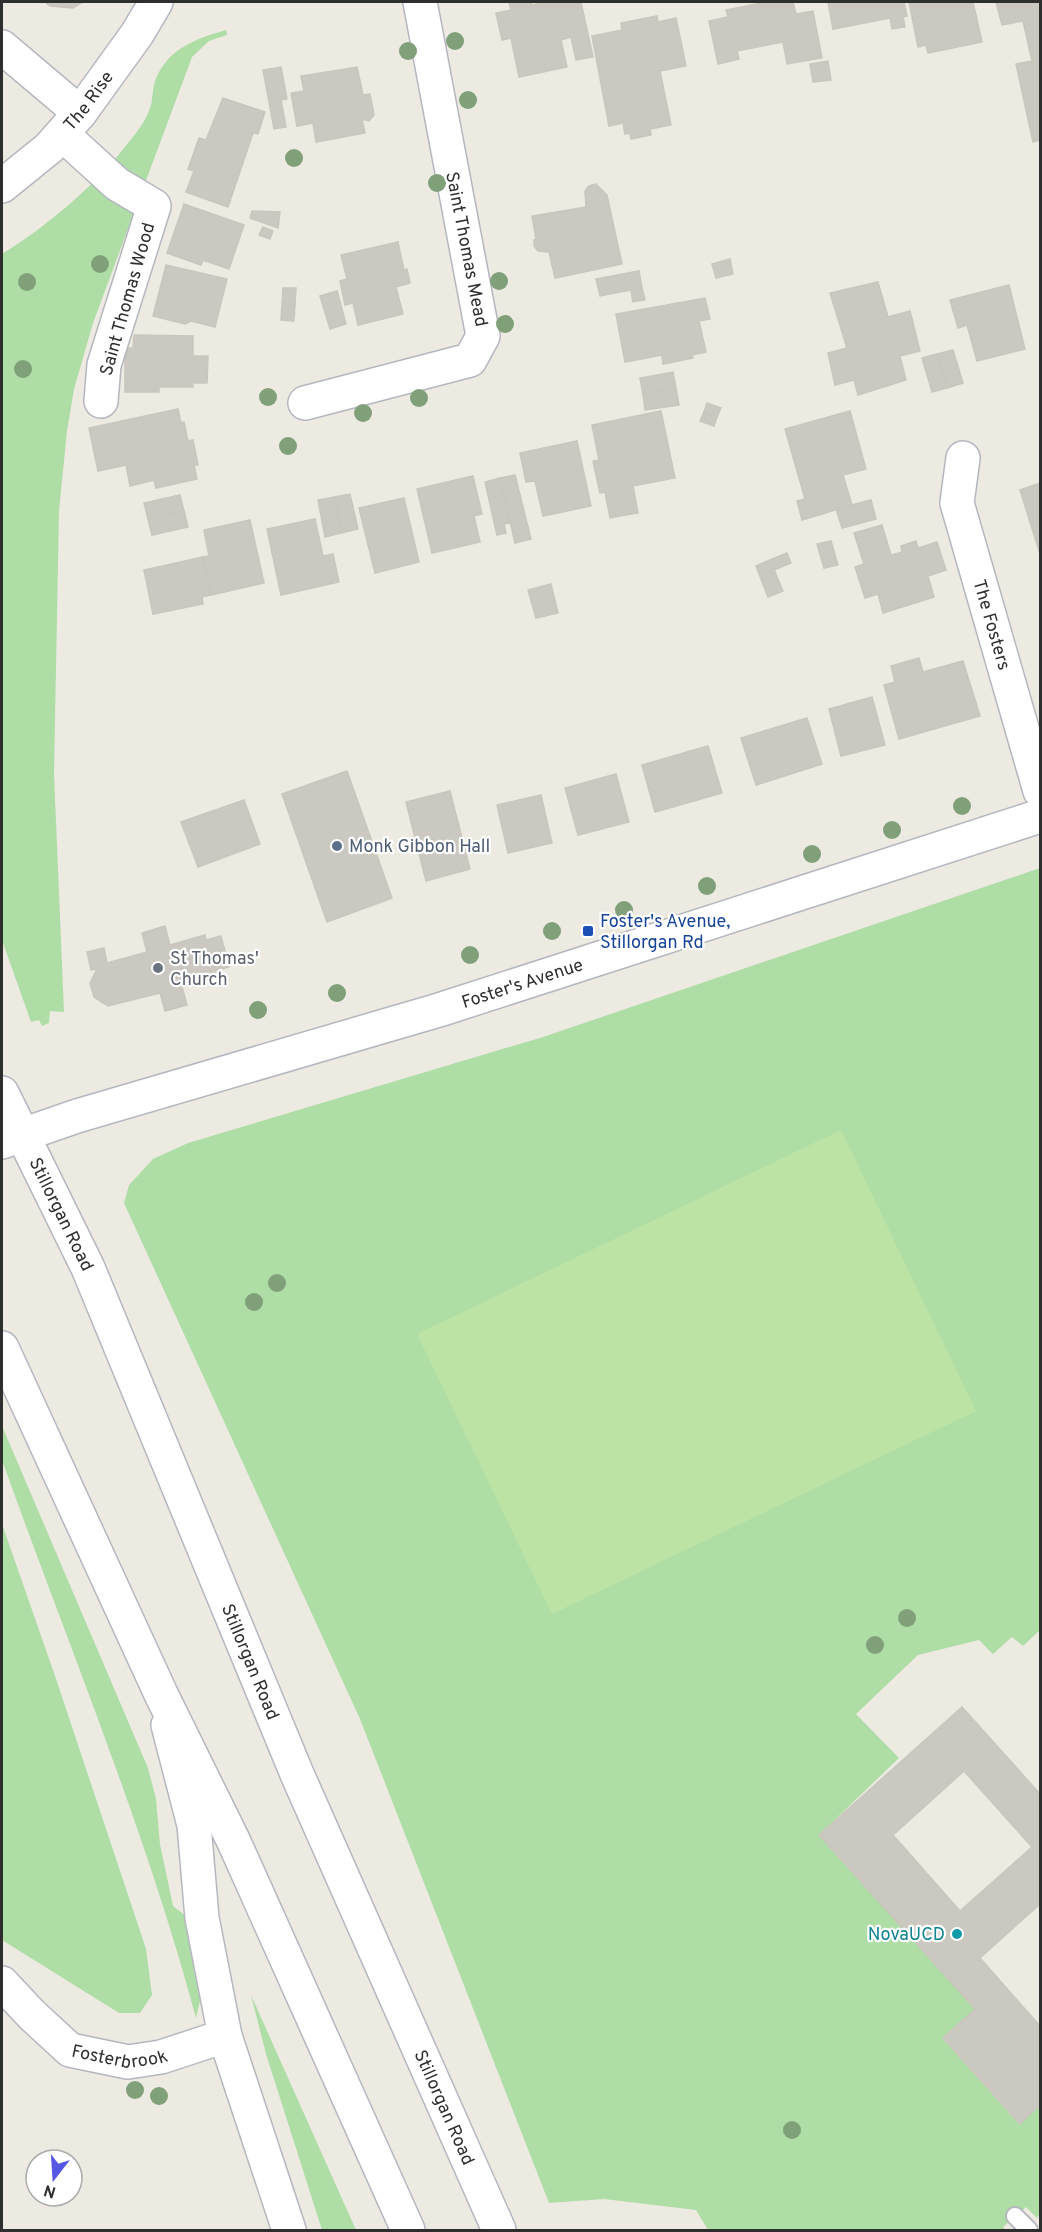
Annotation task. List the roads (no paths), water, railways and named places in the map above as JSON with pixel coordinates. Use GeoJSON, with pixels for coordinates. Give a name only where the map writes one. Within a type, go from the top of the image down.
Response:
{"type":"FeatureCollection","features":[{"type":"Feature","properties":{"kind":"main road","name":"The Rise"},"geometry":{"type":"LineString","coordinates":[[2,186],[49,148],[71,124],[137,34],[156,2]]}},
{"type":"Feature","properties":{"kind":"main road","name":"Saint Thomas Mead"},"geometry":{"type":"LineString","coordinates":[[305,403],[470,360],[483,336],[420,2]]}},
{"type":"Feature","properties":{"kind":"main road"},"geometry":{"type":"LineString","coordinates":[[2,47],[71,124]]}},
{"type":"Feature","properties":{"kind":"main road","name":"Saint Thomas Wood"},"geometry":{"type":"LineString","coordinates":[[71,124],[117,184],[154,206],[104,365],[101,401]]}},
{"type":"Feature","properties":{"kind":"main road","name":"The Fosters"},"geometry":{"type":"LineString","coordinates":[[963,458],[957,503],[1041,790]]}},
{"type":"Feature","properties":{"kind":"main road","name":"Foster's Avenue"},"geometry":{"type":"LineString","coordinates":[[11,1139],[77,1116],[439,1010],[1041,816]]}},
{"type":"Feature","properties":{"kind":"main road","name":"Stillorgan Road"},"geometry":{"type":"LineString","coordinates":[[2,1093],[11,1139],[87,1268],[297,1774],[499,2230]]}},
{"type":"Feature","properties":{"kind":"main road"},"geometry":{"type":"LineString","coordinates":[[2,1348],[161,1694],[234,1842],[408,2230]]}},
{"type":"Feature","properties":{"kind":"main road"},"geometry":{"type":"LineString","coordinates":[[161,1694],[194,1825],[202,1918],[225,2036],[289,2230]]}},
{"type":"Feature","properties":{"kind":"main road","name":"Fosterbrook"},"geometry":{"type":"LineString","coordinates":[[2,1983],[70,2050],[128,2062],[161,2057],[225,2036]]}},
{"type":"Feature","properties":{"kind":"lane"},"geometry":{"type":"LineString","coordinates":[[1015,2216],[1029,2230]]}},
{"type":"Feature","properties":{"kind":"place","name":"Monk Gibbon Hall"},"geometry":{"type":"Point","coordinates":[337,846]}},
{"type":"Feature","properties":{"kind":"place","name":"Foster's Avenue, Stillorgan Rd"},"geometry":{"type":"Point","coordinates":[588,931]}},
{"type":"Feature","properties":{"kind":"place","name":"St Thomas' Church"},"geometry":{"type":"Point","coordinates":[158,968]}},
{"type":"Feature","properties":{"kind":"place","name":"NovaUCD"},"geometry":{"type":"Point","coordinates":[957,1934]}}]}
